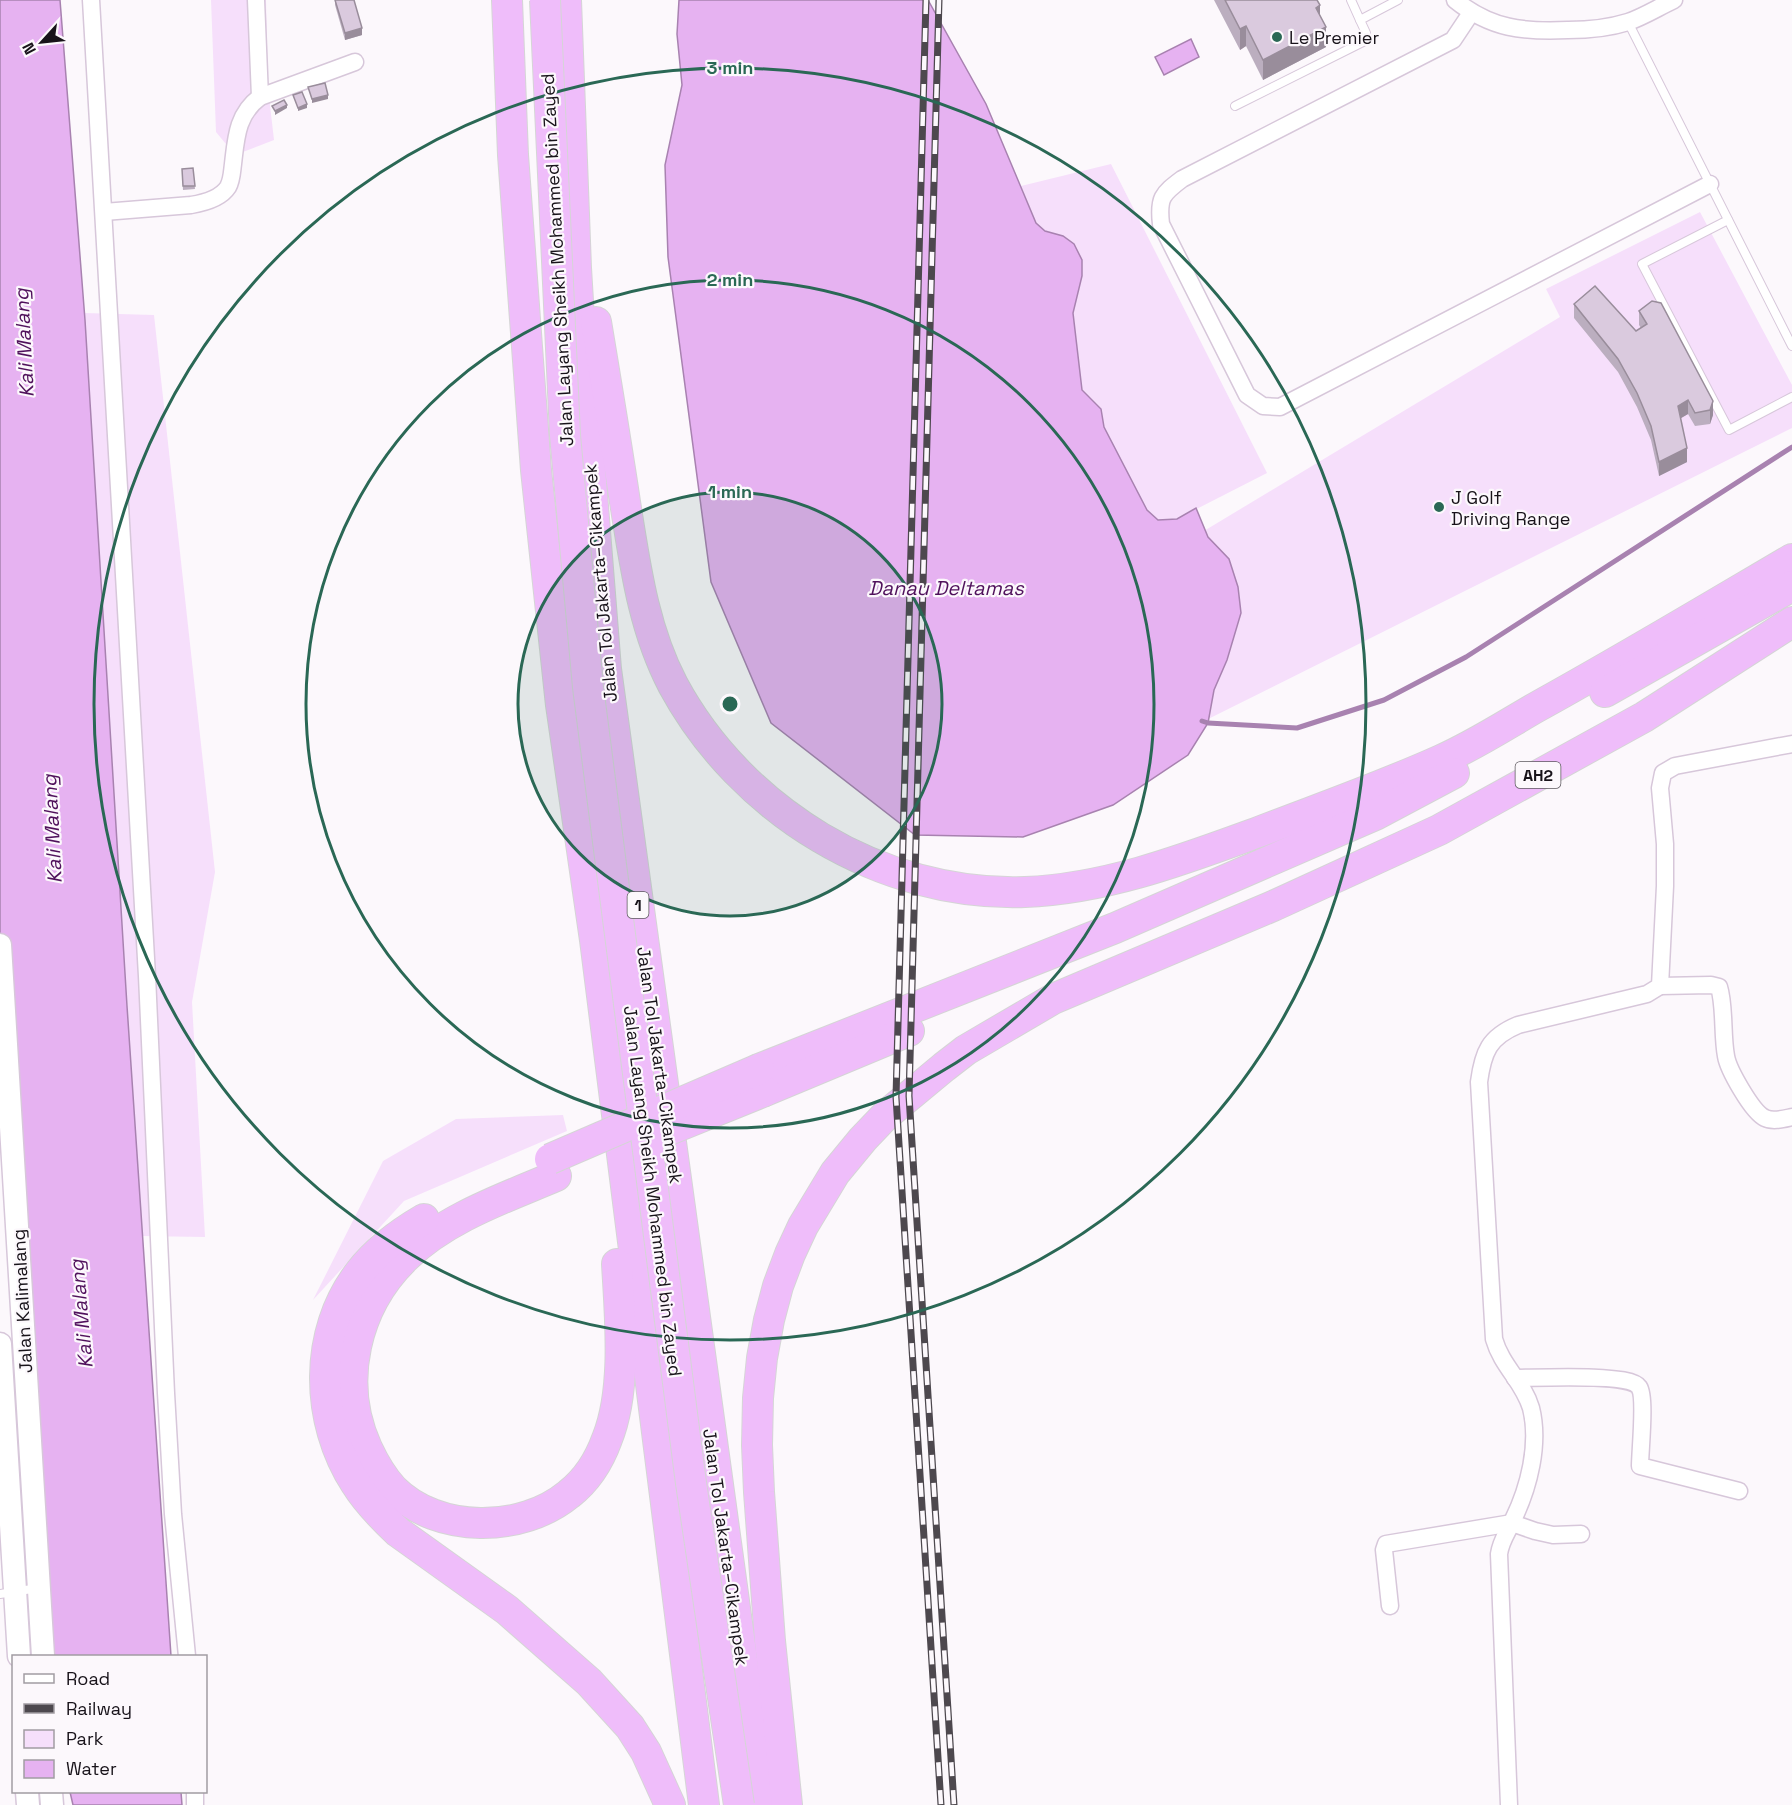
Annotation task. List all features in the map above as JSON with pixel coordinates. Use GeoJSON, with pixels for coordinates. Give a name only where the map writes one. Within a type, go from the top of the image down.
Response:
{"type":"FeatureCollection","features":[{"type":"Feature","properties":{"kind":"highway"},"geometry":{"type":"LineString","coordinates":[[507,0],[513,155],[536,470],[561,705],[595,940],[704,1805]]}},
{"type":"Feature","properties":{"kind":"highway","name":"Jalan Layang Sheikh Mohammed bin Zayed"},"geometry":{"type":"LineString","coordinates":[[532,0],[552,457],[640,1219],[719,1805]]}},
{"type":"Feature","properties":{"kind":"highway","name":"Jalan Layang Sheikh Mohammed bin Zayed"},"geometry":{"type":"LineString","coordinates":[[545,0],[565,435],[588,687],[690,1484],[739,1805]]}},
{"type":"Feature","properties":{"kind":"highway","name":"Jalan Tol Jakarta–Cikampek"},"geometry":{"type":"LineString","coordinates":[[566,0],[571,165],[582,368],[606,669],[762,1805]]}},
{"type":"Feature","properties":{"kind":"highway"},"geometry":{"type":"LineString","coordinates":[[571,165],[638,580],[653,638],[674,686],[708,738],[747,783],[793,820],[819,837],[866,862],[897,874],[964,890],[1000,892],[1050,890],[1131,875],[1164,866],[1444,759],[1611,666],[1792,559]]}},
{"type":"Feature","properties":{"kind":"highway"},"geometry":{"type":"LineString","coordinates":[[561,705],[557,730],[560,796],[576,946],[616,1248],[620,1337],[617,1400],[608,1438],[597,1461],[583,1481],[568,1495],[551,1506],[525,1516],[501,1522],[472,1523],[450,1519],[427,1511],[410,1503],[394,1490],[379,1472],[361,1435],[355,1410],[352,1376],[356,1344],[362,1324],[389,1275],[406,1256],[426,1240],[553,1167],[762,1080],[1375,815],[1631,678],[1792,586]]}},
{"type":"Feature","properties":{"kind":"highway","name":"AH2"},"geometry":{"type":"LineString","coordinates":[[1268,898],[1642,699],[1792,609]]}},
{"type":"Feature","properties":{"kind":"highway","name":"AH2"},"geometry":{"type":"LineString","coordinates":[[1268,898],[1439,830],[1644,717],[1792,622]]}},
{"type":"Feature","properties":{"kind":"highway"},"geometry":{"type":"LineString","coordinates":[[762,1080],[1078,962],[1268,898]]}},
{"type":"Feature","properties":{"kind":"highway"},"geometry":{"type":"LineString","coordinates":[[787,1805],[770,1641],[759,1492],[758,1398],[769,1320],[778,1286],[803,1226],[834,1173],[863,1139],[913,1091],[966,1050],[1053,999],[1268,898]]}},
{"type":"Feature","properties":{"kind":"highway"},"geometry":{"type":"LineString","coordinates":[[553,1167],[493,1182],[454,1202],[396,1237],[374,1256],[359,1273],[339,1310],[329,1340],[324,1378],[325,1404],[342,1459],[355,1484],[382,1517],[419,1548],[507,1610],[590,1682],[610,1704],[646,1752],[670,1805]]}},
{"type":"Feature","properties":{"kind":"main road","name":"Jalan Kalimalang"},"geometry":{"type":"LineString","coordinates":[[0,945],[43,1655]]}},
{"type":"Feature","properties":{"kind":"main road","name":"Jalan Kalimalang"},"geometry":{"type":"LineString","coordinates":[[0,1344],[8,1593],[19,1655]]}},
{"type":"Feature","properties":{"kind":"street"},"geometry":{"type":"LineString","coordinates":[[91,0],[146,964],[173,1514],[187,1655]]}},
{"type":"Feature","properties":{"kind":"street"},"geometry":{"type":"LineString","coordinates":[[256,0],[260,97]]}},
{"type":"Feature","properties":{"kind":"street"},"geometry":{"type":"LineString","coordinates":[[1455,0],[1471,13],[1497,24],[1523,30],[1589,29],[1628,22],[1674,0]]}},
{"type":"Feature","properties":{"kind":"street"},"geometry":{"type":"LineString","coordinates":[[1471,13],[1454,40],[1182,178],[1166,191],[1159,207],[1161,224],[1247,395],[1263,406],[1280,407],[1710,184]]}},
{"type":"Feature","properties":{"kind":"street"},"geometry":{"type":"LineString","coordinates":[[104,212],[191,205],[216,197],[227,188],[231,177],[241,119],[247,109],[260,97],[356,62]]}},
{"type":"Feature","properties":{"kind":"street"},"geometry":{"type":"LineString","coordinates":[[1660,986],[1665,886],[1665,844],[1660,788],[1663,773],[1675,766],[1792,744]]}},
{"type":"Feature","properties":{"kind":"street"},"geometry":{"type":"LineString","coordinates":[[1509,1805],[1499,1554],[1500,1543],[1518,1509],[1533,1458],[1533,1423],[1531,1409],[1522,1386],[1501,1358],[1494,1339],[1479,1082],[1488,1047],[1495,1038],[1518,1025],[1647,994],[1660,986],[1711,985],[1719,987],[1727,1060],[1736,1080],[1762,1117],[1770,1120],[1792,1117]]}},
{"type":"Feature","properties":{"kind":"street"},"geometry":{"type":"LineString","coordinates":[[1515,1378],[1614,1378],[1635,1383],[1641,1388],[1643,1401],[1640,1466],[1739,1491]]}},
{"type":"Feature","properties":{"kind":"street"},"geometry":{"type":"LineString","coordinates":[[2,1427],[29,1424]]}},
{"type":"Feature","properties":{"kind":"street"},"geometry":{"type":"LineString","coordinates":[[1390,1606],[1384,1550],[1386,1544],[1512,1523],[1553,1534],[1581,1534]]}},
{"type":"Feature","properties":{"kind":"lane"},"geometry":{"type":"LineString","coordinates":[[1235,106],[1362,42],[1366,33],[1351,0]]}},
{"type":"Feature","properties":{"kind":"lane"},"geometry":{"type":"LineString","coordinates":[[1360,20],[1398,0]]}},
{"type":"Feature","properties":{"kind":"lane"},"geometry":{"type":"LineString","coordinates":[[1628,22],[1792,346]]}},
{"type":"Feature","properties":{"kind":"lane"},"geometry":{"type":"LineString","coordinates":[[1728,220],[1642,264],[1729,430],[1792,397]]}},
{"type":"Feature","properties":{"kind":"lane"},"geometry":{"type":"LineString","coordinates":[[8,1593],[39,1588]]}},
{"type":"Feature","properties":{"kind":"green space"},"geometry":{"type":"Polygon","coordinates":[[[211,0],[266,0],[268,88],[274,140],[235,155],[216,132],[211,0]]]}},
{"type":"Feature","properties":{"kind":"green space"},"geometry":{"type":"Polygon","coordinates":[[[1111,164],[1267,473],[1177,519],[1158,520],[1147,510],[1104,427],[1101,409],[1082,390],[1073,313],[1082,276],[1063,236],[1045,231],[1036,223],[1021,186],[1111,164]]]}},
{"type":"Feature","properties":{"kind":"green space","name":"J Golf Driving Range"},"geometry":{"type":"Polygon","coordinates":[[[1700,212],[1792,385],[1792,428],[1184,731],[1114,585],[1560,317],[1546,289],[1700,212]]]}},
{"type":"Feature","properties":{"kind":"green space"},"geometry":{"type":"Polygon","coordinates":[[[84,313],[154,315],[215,872],[192,1002],[205,1237],[141,1236],[84,313]]]}},
{"type":"Feature","properties":{"kind":"green space"},"geometry":{"type":"Polygon","coordinates":[[[563,1115],[567,1131],[404,1201],[313,1300],[383,1161],[456,1119],[563,1115]]]}},
{"type":"Feature","properties":{"kind":"water","name":"Kali Malang"},"geometry":{"type":"Polygon","coordinates":[[[0,0],[60,0],[85,320],[127,1006],[171,1655],[50,1655],[0,945],[0,0]]]}},
{"type":"Feature","properties":{"kind":"water","name":"Danau Deltamas"},"geometry":{"type":"Polygon","coordinates":[[[679,0],[928,0],[986,104],[1036,223],[1045,231],[1063,236],[1074,244],[1082,260],[1082,276],[1073,313],[1082,390],[1101,409],[1104,427],[1147,510],[1158,520],[1177,519],[1196,508],[1208,537],[1229,559],[1238,587],[1241,613],[1227,660],[1214,690],[1208,723],[1188,755],[1113,805],[1023,837],[915,835],[771,723],[711,582],[668,257],[665,165],[682,85],[677,34],[679,0]]]}},
{"type":"Feature","properties":{"kind":"water"},"geometry":{"type":"Polygon","coordinates":[[[1191,39],[1199,57],[1164,75],[1155,57],[1191,39]]]}},
{"type":"Feature","properties":{"kind":"water"},"geometry":{"type":"Polygon","coordinates":[[[70,1793],[181,1793],[182,1805],[73,1805],[70,1793]]]}},
{"type":"Feature","properties":{"kind":"building"},"geometry":{"type":"Polygon","coordinates":[[[335,0],[354,0],[362,28],[345,33],[335,0]]]}},
{"type":"Feature","properties":{"kind":"building","name":"Le Premier"},"geometry":{"type":"Polygon","coordinates":[[[1225,0],[1317,0],[1320,5],[1316,8],[1326,27],[1263,60],[1246,26],[1240,29],[1225,0]]]}},
{"type":"Feature","properties":{"kind":"building"},"geometry":{"type":"Polygon","coordinates":[[[325,83],[328,95],[312,99],[308,87],[325,83]]]}},
{"type":"Feature","properties":{"kind":"building"},"geometry":{"type":"Polygon","coordinates":[[[302,92],[307,104],[298,108],[293,95],[302,92]]]}},
{"type":"Feature","properties":{"kind":"building"},"geometry":{"type":"Polygon","coordinates":[[[284,100],[287,105],[275,111],[272,106],[284,100]]]}},
{"type":"Feature","properties":{"kind":"building"},"geometry":{"type":"Polygon","coordinates":[[[193,168],[195,186],[183,186],[182,169],[193,168]]]}},
{"type":"Feature","properties":{"kind":"building"},"geometry":{"type":"Polygon","coordinates":[[[1595,286],[1636,331],[1647,324],[1639,311],[1652,301],[1661,303],[1713,401],[1710,410],[1695,413],[1688,400],[1678,406],[1687,448],[1659,462],[1651,426],[1637,393],[1618,359],[1574,304],[1595,286]]]}},
{"type":"Feature","properties":{"kind":"waterway"},"geometry":{"type":"LineString","coordinates":[[1202,721],[1297,728],[1384,700],[1466,657],[1792,447]]}},
{"type":"Feature","properties":{"kind":"railway"},"geometry":{"type":"LineString","coordinates":[[926,0],[896,1097],[941,1805]]}},
{"type":"Feature","properties":{"kind":"railway"},"geometry":{"type":"LineString","coordinates":[[939,0],[909,1096],[954,1805]]}},
{"type":"Feature","properties":{"kind":"place","name":"Le Premier"},"geometry":{"type":"Point","coordinates":[1277,37]}},
{"type":"Feature","properties":{"kind":"place","name":"J Golf Driving Range"},"geometry":{"type":"Point","coordinates":[1439,507]}}]}
